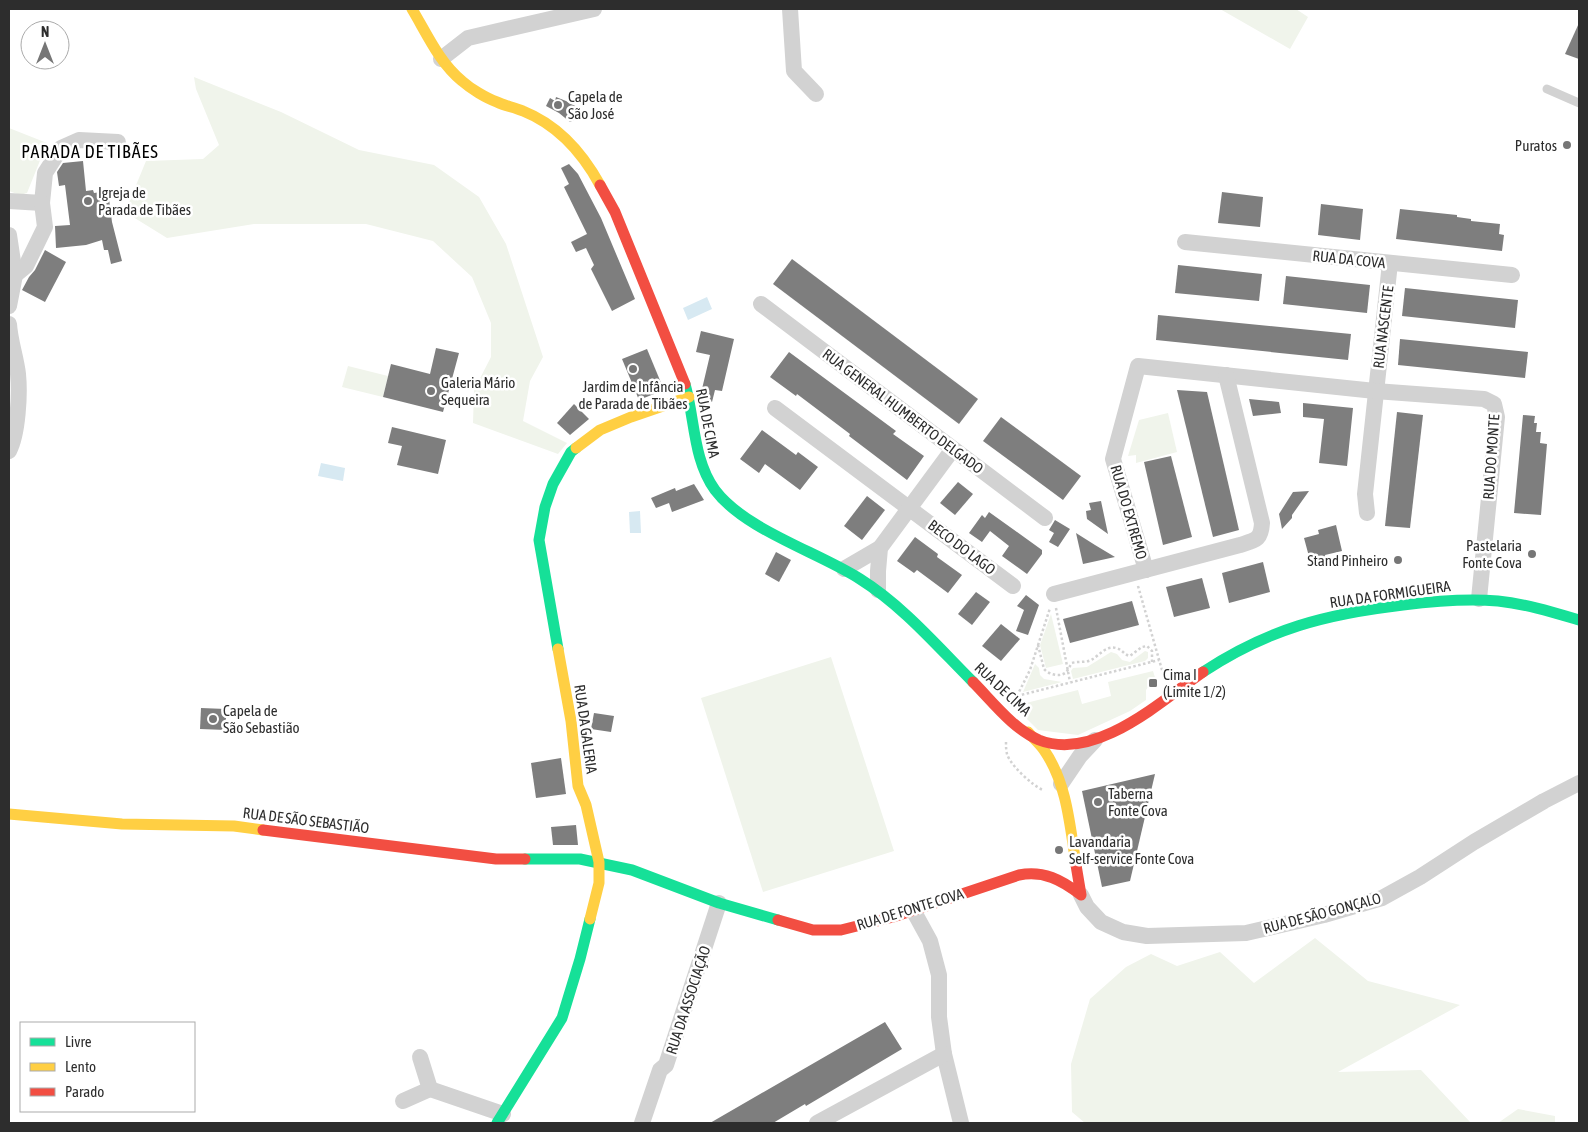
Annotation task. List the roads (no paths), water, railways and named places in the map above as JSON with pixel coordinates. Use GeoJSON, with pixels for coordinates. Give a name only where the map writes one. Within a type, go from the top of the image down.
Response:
{"type":"FeatureCollection","features":[{"type":"Feature","properties":{"kind":"street","name":"RUA DE CIMA"},"geometry":{"type":"LineString","coordinates":[[412,9],[441,59],[462,81],[496,102],[523,111],[552,126],[571,143],[590,166],[615,212],[689,396],[702,468],[720,498],[746,518],[844,569],[878,590],[920,627],[963,673],[1014,722],[1028,732]]}},
{"type":"Feature","properties":{"kind":"street"},"geometry":{"type":"LineString","coordinates":[[441,59],[468,38],[594,9]]}},
{"type":"Feature","properties":{"kind":"street"},"geometry":{"type":"LineString","coordinates":[[790,9],[794,71],[816,94]]}},
{"type":"Feature","properties":{"kind":"street"},"geometry":{"type":"LineString","coordinates":[[15,275],[26,266],[45,228],[42,203],[45,173],[60,148],[79,140],[118,142]]}},
{"type":"Feature","properties":{"kind":"street"},"geometry":{"type":"LineString","coordinates":[[9,202],[42,203]]}},
{"type":"Feature","properties":{"kind":"street"},"geometry":{"type":"LineString","coordinates":[[9,235],[15,275],[9,306]]}},
{"type":"Feature","properties":{"kind":"street","name":"RUA DA COVA"},"geometry":{"type":"LineString","coordinates":[[1185,242],[1512,275]]}},
{"type":"Feature","properties":{"kind":"street","name":"RUA NASCENTE"},"geometry":{"type":"LineString","coordinates":[[1367,513],[1365,494],[1390,263]]}},
{"type":"Feature","properties":{"kind":"street","name":"RUA GENERAL HUMBERTO DELGADO"},"geometry":{"type":"LineString","coordinates":[[761,304],[1046,518]]}},
{"type":"Feature","properties":{"kind":"street"},"geometry":{"type":"LineString","coordinates":[[9,324],[18,375],[17,422],[14,442],[9,451]]}},
{"type":"Feature","properties":{"kind":"street","name":"RUA DO EXTREMO"},"geometry":{"type":"LineString","coordinates":[[1140,571],[1114,459],[1138,366],[1375,391]]}},
{"type":"Feature","properties":{"kind":"street","name":"RUA DO EXTREMO"},"geometry":{"type":"LineString","coordinates":[[1054,594],[1240,545],[1256,540],[1262,534],[1262,523],[1226,375]]}},
{"type":"Feature","properties":{"kind":"street","name":"RUA DO MONTE"},"geometry":{"type":"LineString","coordinates":[[1375,391],[1484,399],[1494,404],[1497,417],[1479,600]]}},
{"type":"Feature","properties":{"kind":"street","name":"RUA DA GALERIA"},"geometry":{"type":"LineString","coordinates":[[500,1119],[562,1018],[580,959],[599,883],[599,862],[586,805],[578,786],[571,721],[539,540],[545,507],[553,484],[571,452],[600,430],[689,396]]}},
{"type":"Feature","properties":{"kind":"street","name":"BECO DO LAGO"},"geometry":{"type":"LineString","coordinates":[[775,408],[1013,586]]}},
{"type":"Feature","properties":{"kind":"street"},"geometry":{"type":"LineString","coordinates":[[844,569],[880,548],[953,449]]}},
{"type":"Feature","properties":{"kind":"street"},"geometry":{"type":"LineString","coordinates":[[878,590],[880,548]]}},
{"type":"Feature","properties":{"kind":"street","name":"RUA DA FORMIGUEIRA"},"geometry":{"type":"LineString","coordinates":[[1028,732],[1040,740],[1064,745],[1084,744],[1111,733],[1148,711],[1191,678],[1222,659],[1305,623],[1357,611],[1426,602],[1479,600],[1515,603],[1579,620]]}},
{"type":"Feature","properties":{"kind":"street"},"geometry":{"type":"LineString","coordinates":[[1028,732],[1044,750],[1062,788],[1081,894]]}},
{"type":"Feature","properties":{"kind":"street"},"geometry":{"type":"LineString","coordinates":[[1062,788],[1080,756],[1096,739]]}},
{"type":"Feature","properties":{"kind":"street","name":"RUA DE SÃO GONÇALO"},"geometry":{"type":"LineString","coordinates":[[1081,894],[1087,907],[1101,922],[1123,932],[1147,936],[1246,933],[1324,915],[1382,898],[1420,877],[1474,842],[1544,801],[1579,783]]}},
{"type":"Feature","properties":{"kind":"street","name":"RUA DE SÃO SEBASTIÃO"},"geometry":{"type":"LineString","coordinates":[[9,814],[122,824],[234,826],[496,859],[580,859],[599,862]]}},
{"type":"Feature","properties":{"kind":"street","name":"RUA DE FONTE COVA"},"geometry":{"type":"LineString","coordinates":[[599,862],[632,870],[719,903],[813,930],[841,930],[893,917],[1019,875],[1035,872],[1055,878],[1081,894]]}},
{"type":"Feature","properties":{"kind":"street","name":"RUA DA ASSOCIAÇÃO"},"geometry":{"type":"LineString","coordinates":[[642,1123],[660,1070],[666,1065],[719,903]]}},
{"type":"Feature","properties":{"kind":"street"},"geometry":{"type":"LineString","coordinates":[[913,910],[930,941],[939,975],[939,1017],[944,1054],[961,1123]]}},
{"type":"Feature","properties":{"kind":"street"},"geometry":{"type":"LineString","coordinates":[[817,1123],[944,1054]]}},
{"type":"Feature","properties":{"kind":"street"},"geometry":{"type":"LineString","coordinates":[[420,1057],[430,1089]]}},
{"type":"Feature","properties":{"kind":"street"},"geometry":{"type":"LineString","coordinates":[[403,1101],[430,1089],[500,1119]]}},
{"type":"Feature","properties":{"kind":"lane"},"geometry":{"type":"LineString","coordinates":[[1547,89],[1579,103]]}},
{"type":"Feature","properties":{"kind":"place","name":"Capela de São José"},"geometry":{"type":"Point","coordinates":[558,105]}},
{"type":"Feature","properties":{"kind":"place","name":"Puratos"},"geometry":{"type":"Point","coordinates":[1567,145]}},
{"type":"Feature","properties":{"kind":"place","name":"Igreja de Parada de Tibães"},"geometry":{"type":"Point","coordinates":[88,201]}},
{"type":"Feature","properties":{"kind":"place","name":"Jardim de Infância de Parada de Tibães"},"geometry":{"type":"Point","coordinates":[633,369]}},
{"type":"Feature","properties":{"kind":"place","name":"Galeria Mário Sequeira"},"geometry":{"type":"Point","coordinates":[431,391]}},
{"type":"Feature","properties":{"kind":"place","name":"Pastelaria Fonte Cova"},"geometry":{"type":"Point","coordinates":[1532,554]}},
{"type":"Feature","properties":{"kind":"place","name":"Stand Pinheiro"},"geometry":{"type":"Point","coordinates":[1398,560]}},
{"type":"Feature","properties":{"kind":"place","name":"Cima I (Limite 1/2)"},"geometry":{"type":"Point","coordinates":[1153,683]}},
{"type":"Feature","properties":{"kind":"place","name":"Capela de São Sebastião"},"geometry":{"type":"Point","coordinates":[213,719]}},
{"type":"Feature","properties":{"kind":"place","name":"Taberna Fonte Cova"},"geometry":{"type":"Point","coordinates":[1098,802]}},
{"type":"Feature","properties":{"kind":"place","name":"Lavandaria Self-service Fonte Cova"},"geometry":{"type":"Point","coordinates":[1059,850]}},
{"type":"Feature","properties":{"kind":"district","name":"PARADA DE TIBÃES"},"geometry":{"type":"Point","coordinates":[90,151]}}]}
